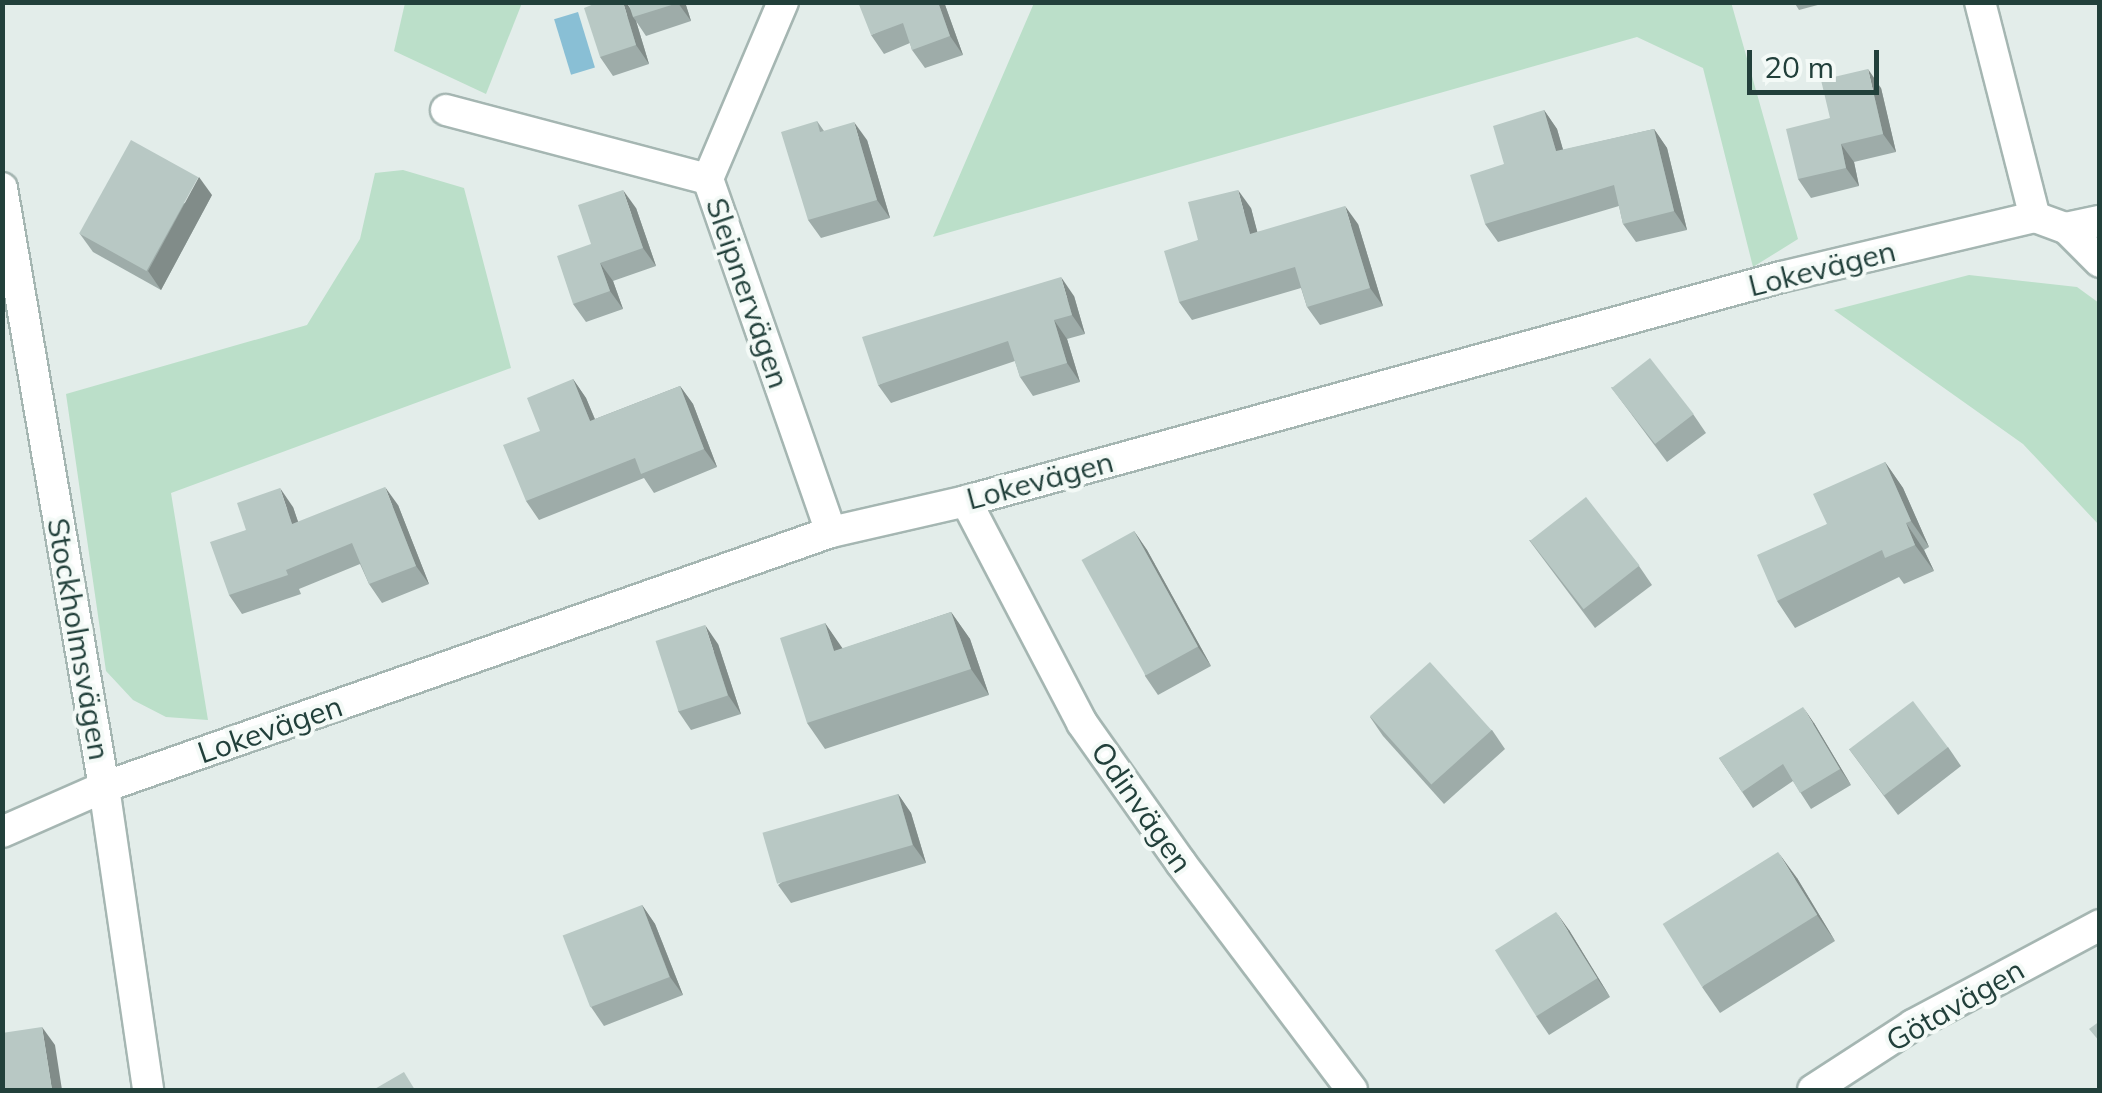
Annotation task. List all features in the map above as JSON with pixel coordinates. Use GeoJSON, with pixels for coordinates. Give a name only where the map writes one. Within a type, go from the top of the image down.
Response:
{"type":"FeatureCollection","features":[{"type":"Feature","properties":{"kind":"street","name":"Sleipnervägen"},"geometry":{"type":"LineString","coordinates":[[783,2],[708,179],[831,532]]}},
{"type":"Feature","properties":{"kind":"street"},"geometry":{"type":"LineString","coordinates":[[1980,2],[2035,217],[2066,228],[2100,262]]}},
{"type":"Feature","properties":{"kind":"street"},"geometry":{"type":"LineString","coordinates":[[446,110],[708,179]]}},
{"type":"Feature","properties":{"kind":"street","name":"Stockholmsvägen"},"geometry":{"type":"LineString","coordinates":[[2,188],[104,787],[148,1090]]}},
{"type":"Feature","properties":{"kind":"street","name":"Lokevägen"},"geometry":{"type":"LineString","coordinates":[[2,832],[104,787],[831,532],[966,501],[1781,277],[2035,217]]}},
{"type":"Feature","properties":{"kind":"street"},"geometry":{"type":"LineString","coordinates":[[2066,228],[2100,221]]}},
{"type":"Feature","properties":{"kind":"street","name":"Odinvägen"},"geometry":{"type":"LineString","coordinates":[[966,501],[1082,723],[1181,863],[1352,1090]]}},
{"type":"Feature","properties":{"kind":"street","name":"Götavägen"},"geometry":{"type":"LineString","coordinates":[[1813,1090],[1913,1024],[2100,924]]}},
{"type":"Feature","properties":{"kind":"green space"},"geometry":{"type":"Polygon","coordinates":[[[1731,2],[1798,239],[1753,267],[1703,68],[1637,37],[933,237],[1034,3],[1731,2]]]}},
{"type":"Feature","properties":{"kind":"green space"},"geometry":{"type":"Polygon","coordinates":[[[405,3],[522,3],[486,94],[394,51],[405,3]]]}},
{"type":"Feature","properties":{"kind":"green space"},"geometry":{"type":"Polygon","coordinates":[[[403,170],[464,188],[511,368],[171,493],[208,720],[166,717],[133,700],[106,671],[66,394],[307,325],[360,239],[375,173],[403,170]]]}},
{"type":"Feature","properties":{"kind":"green space"},"geometry":{"type":"Polygon","coordinates":[[[1969,275],[2077,287],[2099,303],[2099,525],[2023,444],[1834,310],[1969,275]]]}},
{"type":"Feature","properties":{"kind":"water"},"geometry":{"type":"Polygon","coordinates":[[[578,12],[595,67],[571,75],[554,19],[578,12]]]}},
{"type":"Feature","properties":{"kind":"building"},"geometry":{"type":"Polygon","coordinates":[[[599,2],[623,2],[636,45],[600,57],[584,8],[599,2]]]}},
{"type":"Feature","properties":{"kind":"building"},"geometry":{"type":"Polygon","coordinates":[[[628,2],[678,2],[678,3],[633,17],[628,2]]]}},
{"type":"Feature","properties":{"kind":"building"},"geometry":{"type":"Polygon","coordinates":[[[858,2],[938,2],[950,36],[912,50],[903,23],[871,35],[858,2]]]}},
{"type":"Feature","properties":{"kind":"building"},"geometry":{"type":"Polygon","coordinates":[[[1868,69],[1883,134],[1841,144],[1846,168],[1798,179],[1786,129],[1830,118],[1821,80],[1868,69]]]}},
{"type":"Feature","properties":{"kind":"building"},"geometry":{"type":"Polygon","coordinates":[[[1544,110],[1556,151],[1654,129],[1674,211],[1623,224],[1614,185],[1485,224],[1470,175],[1504,164],[1493,126],[1544,110]]]}},
{"type":"Feature","properties":{"kind":"building"},"geometry":{"type":"Polygon","coordinates":[[[817,121],[820,132],[854,122],[877,200],[808,220],[781,132],[817,121]]]}},
{"type":"Feature","properties":{"kind":"building"},"geometry":{"type":"Polygon","coordinates":[[[131,140],[198,177],[146,271],[79,234],[131,140]]]}},
{"type":"Feature","properties":{"kind":"building"},"geometry":{"type":"Polygon","coordinates":[[[623,190],[643,248],[600,263],[610,291],[573,304],[557,256],[591,244],[578,205],[623,190]]]}},
{"type":"Feature","properties":{"kind":"building"},"geometry":{"type":"Polygon","coordinates":[[[1238,190],[1250,234],[1345,206],[1370,288],[1307,307],[1295,267],[1179,302],[1164,251],[1198,240],[1188,202],[1238,190]]]}},
{"type":"Feature","properties":{"kind":"building"},"geometry":{"type":"Polygon","coordinates":[[[1061,277],[1072,315],[1054,320],[1067,363],[1020,377],[1008,341],[878,385],[862,337],[1061,277]]]}},
{"type":"Feature","properties":{"kind":"building"},"geometry":{"type":"Polygon","coordinates":[[[1650,358],[1694,414],[1655,444],[1611,388],[1650,358]]]}},
{"type":"Feature","properties":{"kind":"building"},"geometry":{"type":"Polygon","coordinates":[[[573,379],[590,421],[680,386],[704,449],[641,474],[635,458],[526,501],[503,445],[540,431],[527,398],[573,379]]]}},
{"type":"Feature","properties":{"kind":"building"},"geometry":{"type":"Polygon","coordinates":[[[1885,462],[1911,521],[1906,523],[1915,545],[1885,558],[1882,550],[1777,601],[1757,555],[1827,524],[1813,494],[1885,462]]]}},
{"type":"Feature","properties":{"kind":"building"},"geometry":{"type":"Polygon","coordinates":[[[385,487],[416,566],[369,584],[352,543],[286,570],[288,575],[229,595],[210,542],[246,530],[237,503],[280,488],[292,524],[385,487]]]}},
{"type":"Feature","properties":{"kind":"building"},"geometry":{"type":"Polygon","coordinates":[[[1586,497],[1640,566],[1584,609],[1530,541],[1586,497]]]}},
{"type":"Feature","properties":{"kind":"building"},"geometry":{"type":"Polygon","coordinates":[[[1134,531],[1198,646],[1146,676],[1082,560],[1134,531]]]}},
{"type":"Feature","properties":{"kind":"building"},"geometry":{"type":"Polygon","coordinates":[[[951,612],[971,669],[807,723],[780,638],[825,623],[834,651],[951,612]]]}},
{"type":"Feature","properties":{"kind":"building"},"geometry":{"type":"Polygon","coordinates":[[[705,625],[728,695],[678,711],[656,641],[705,625]]]}},
{"type":"Feature","properties":{"kind":"building"},"geometry":{"type":"Polygon","coordinates":[[[1430,662],[1492,730],[1431,785],[1370,716],[1430,662]]]}},
{"type":"Feature","properties":{"kind":"building"},"geometry":{"type":"Polygon","coordinates":[[[1913,701],[1948,747],[1884,795],[1849,749],[1913,701]]]}},
{"type":"Feature","properties":{"kind":"building"},"geometry":{"type":"Polygon","coordinates":[[[1803,707],[1840,769],[1800,793],[1783,764],[1742,792],[1719,758],[1803,707]]]}},
{"type":"Feature","properties":{"kind":"building"},"geometry":{"type":"Polygon","coordinates":[[[898,794],[913,845],[777,884],[762,833],[898,794]]]}},
{"type":"Feature","properties":{"kind":"building"},"geometry":{"type":"Polygon","coordinates":[[[1778,852],[1817,915],[1702,987],[1663,924],[1778,852]]]}},
{"type":"Feature","properties":{"kind":"building"},"geometry":{"type":"Polygon","coordinates":[[[642,905],[670,977],[590,1007],[563,935],[642,905]]]}},
{"type":"Feature","properties":{"kind":"building"},"geometry":{"type":"Polygon","coordinates":[[[1556,912],[1597,978],[1536,1016],[1495,950],[1556,912]]]}},
{"type":"Feature","properties":{"kind":"building"},"geometry":{"type":"Polygon","coordinates":[[[2100,1021],[2100,1042],[2089,1029],[2100,1021]]]}},
{"type":"Feature","properties":{"kind":"building"},"geometry":{"type":"Polygon","coordinates":[[[42,1027],[52,1090],[2,1090],[2,1033],[42,1027]]]}},
{"type":"Feature","properties":{"kind":"building"},"geometry":{"type":"Polygon","coordinates":[[[404,1072],[415,1090],[373,1090],[404,1072]]]}}]}
